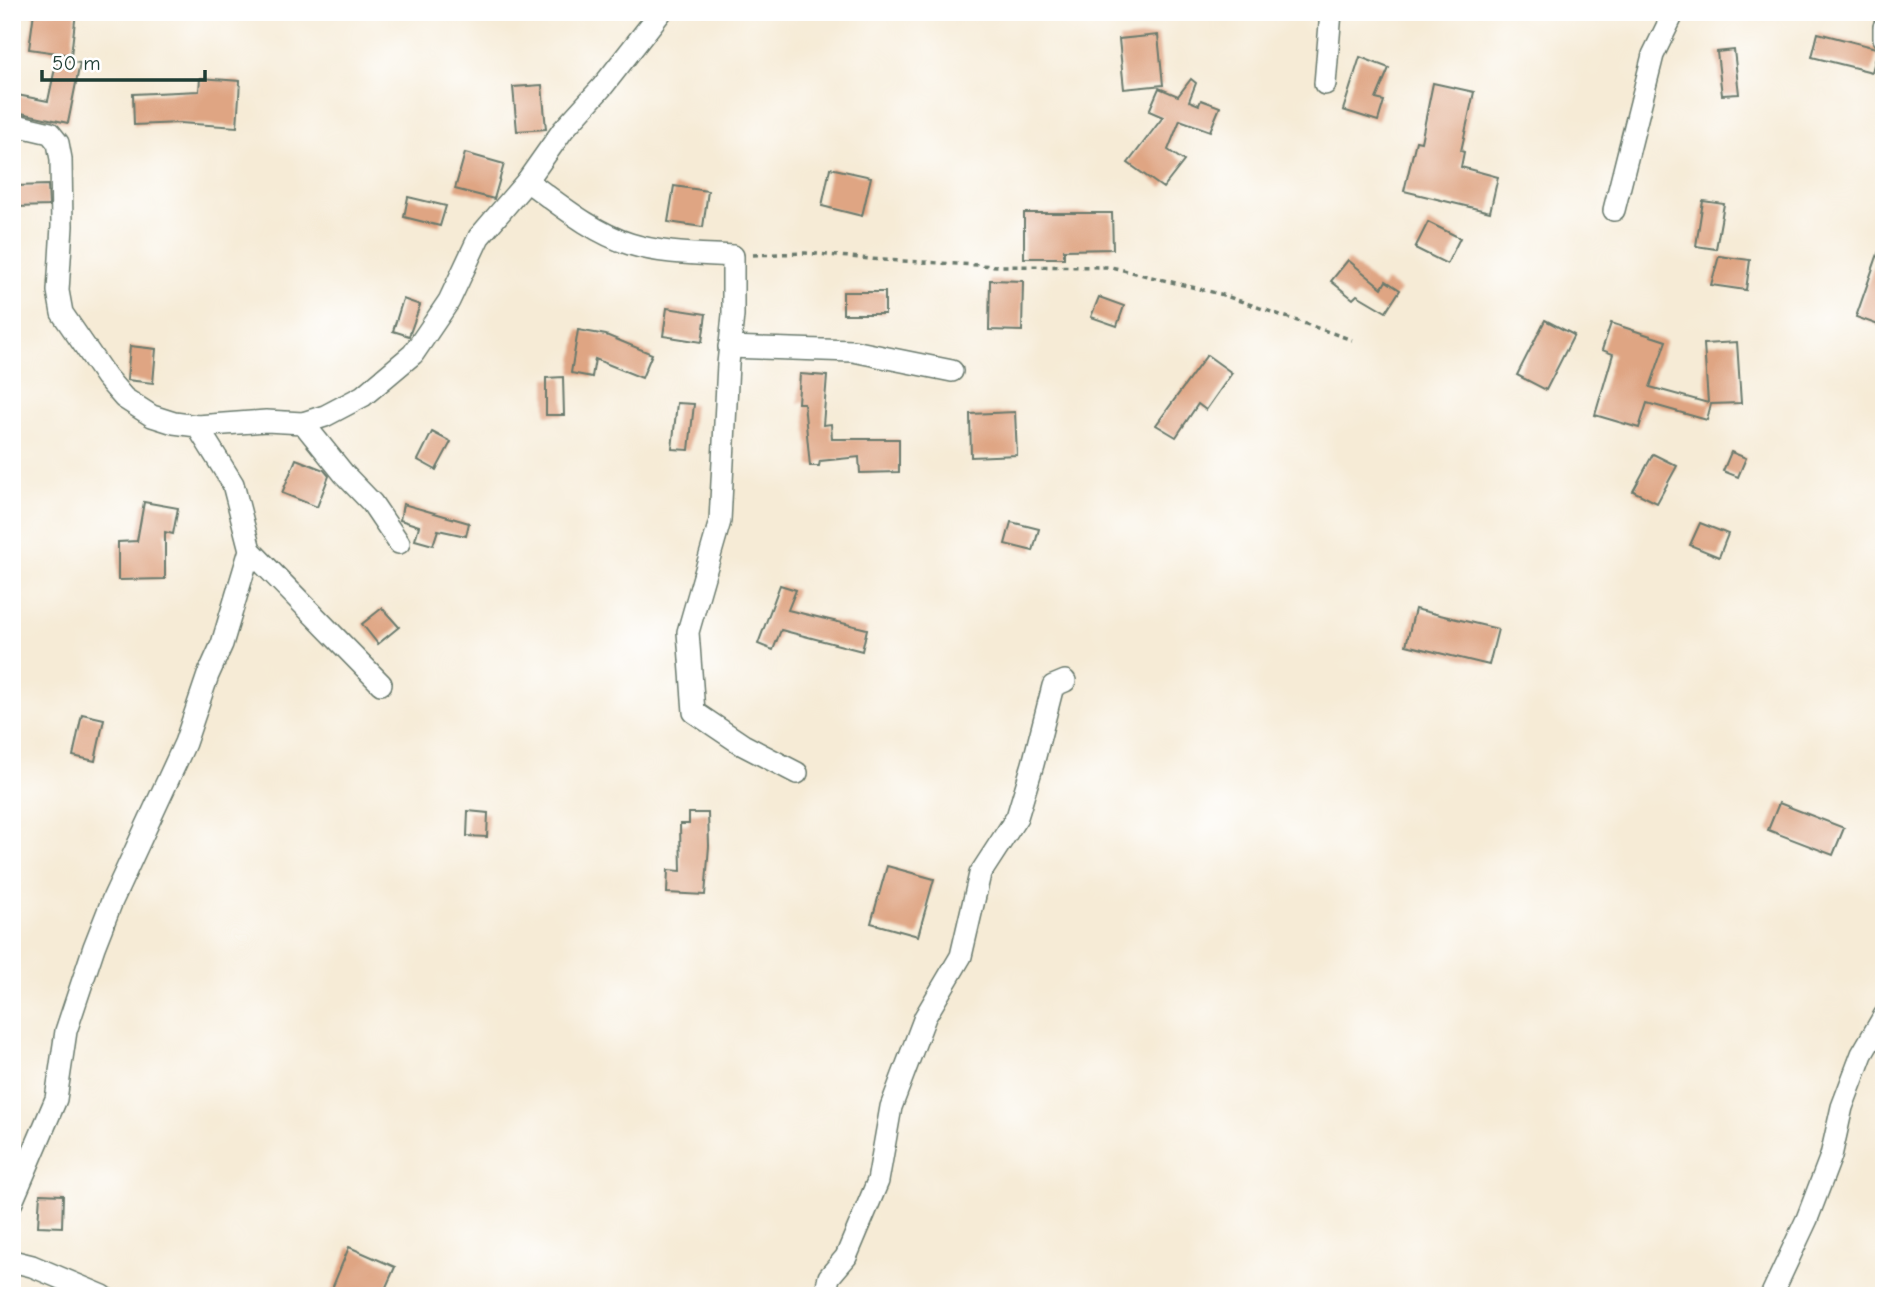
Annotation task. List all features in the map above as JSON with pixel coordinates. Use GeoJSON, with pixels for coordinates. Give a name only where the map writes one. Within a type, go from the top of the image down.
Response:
{"type":"FeatureCollection","features":[{"type":"Feature","properties":{"kind":"street"},"geometry":{"type":"LineString","coordinates":[[12,124],[50,133],[58,143],[61,159],[62,226],[58,290],[62,313],[106,377],[124,398],[152,416],[174,424],[197,426],[266,421],[303,423],[326,416],[363,396],[413,354],[449,301],[479,237],[527,181],[563,130],[603,86],[661,12]]}},
{"type":"Feature","properties":{"kind":"street"},"geometry":{"type":"LineString","coordinates":[[1325,84],[1331,12]]}},
{"type":"Feature","properties":{"kind":"street"},"geometry":{"type":"LineString","coordinates":[[1614,209],[1653,55],[1674,12]]}},
{"type":"Feature","properties":{"kind":"street"},"geometry":{"type":"LineString","coordinates":[[1884,27],[1884,38]]}},
{"type":"Feature","properties":{"kind":"street"},"geometry":{"type":"LineString","coordinates":[[527,181],[595,228],[630,244],[733,257],[733,315],[720,521],[688,632],[694,712],[743,745],[797,772]]}},
{"type":"Feature","properties":{"kind":"street"},"geometry":{"type":"LineString","coordinates":[[729,347],[853,351],[952,371]]}},
{"type":"Feature","properties":{"kind":"street"},"geometry":{"type":"LineString","coordinates":[[303,423],[344,474],[372,503],[398,543]]}},
{"type":"Feature","properties":{"kind":"street"},"geometry":{"type":"LineString","coordinates":[[197,426],[233,484],[250,550],[381,684]]}},
{"type":"Feature","properties":{"kind":"street"},"geometry":{"type":"LineString","coordinates":[[12,1202],[56,1099],[66,1031],[94,947],[112,901],[185,744],[208,675],[222,644],[250,550]]}},
{"type":"Feature","properties":{"kind":"street"},"geometry":{"type":"LineString","coordinates":[[825,1296],[829,1278],[846,1257],[878,1181],[891,1107],[925,1017],[961,956],[980,874],[1017,817],[1053,686],[1065,681]]}},
{"type":"Feature","properties":{"kind":"street"},"geometry":{"type":"LineString","coordinates":[[1771,1296],[1807,1219],[1826,1168],[1842,1107],[1862,1054],[1884,1016]]}},
{"type":"Feature","properties":{"kind":"street"},"geometry":{"type":"LineString","coordinates":[[12,1261],[32,1266],[103,1296]]}},
{"type":"Feature","properties":{"kind":"path"},"geometry":{"type":"LineString","coordinates":[[733,257],[806,253],[998,266],[1111,267],[1220,294],[1352,340]]}},
{"type":"Feature","properties":{"kind":"building"},"geometry":{"type":"Polygon","coordinates":[[[34,12],[76,12],[71,55],[29,49],[34,12]]]}},
{"type":"Feature","properties":{"kind":"building"},"geometry":{"type":"Polygon","coordinates":[[[1818,33],[1876,48],[1878,50],[1872,72],[1812,57],[1818,33]]]}},
{"type":"Feature","properties":{"kind":"building"},"geometry":{"type":"Polygon","coordinates":[[[1158,35],[1163,85],[1124,89],[1119,39],[1158,35]]]}},
{"type":"Feature","properties":{"kind":"building"},"geometry":{"type":"Polygon","coordinates":[[[1734,50],[1739,94],[1722,95],[1717,52],[1734,50]]]}},
{"type":"Feature","properties":{"kind":"building"},"geometry":{"type":"Polygon","coordinates":[[[1360,57],[1389,68],[1376,99],[1384,101],[1378,121],[1343,110],[1360,57]]]}},
{"type":"Feature","properties":{"kind":"building"},"geometry":{"type":"Polygon","coordinates":[[[57,59],[80,63],[68,123],[12,111],[12,94],[48,101],[57,59]]]}},
{"type":"Feature","properties":{"kind":"building"},"geometry":{"type":"Polygon","coordinates":[[[200,78],[240,81],[237,127],[180,123],[134,125],[133,94],[199,91],[200,78]]]}},
{"type":"Feature","properties":{"kind":"building"},"geometry":{"type":"Polygon","coordinates":[[[1191,79],[1196,83],[1189,101],[1199,105],[1201,100],[1220,107],[1210,131],[1180,120],[1168,150],[1184,161],[1163,188],[1128,163],[1163,117],[1149,111],[1159,88],[1178,96],[1191,79]]]}},
{"type":"Feature","properties":{"kind":"building"},"geometry":{"type":"Polygon","coordinates":[[[1433,83],[1474,92],[1461,151],[1464,152],[1461,167],[1498,177],[1490,212],[1404,191],[1416,141],[1421,142],[1433,83]]]}},
{"type":"Feature","properties":{"kind":"building"},"geometry":{"type":"Polygon","coordinates":[[[542,85],[546,129],[517,131],[513,87],[542,85]]]}},
{"type":"Feature","properties":{"kind":"building"},"geometry":{"type":"Polygon","coordinates":[[[465,153],[504,164],[494,199],[455,189],[465,153]]]}},
{"type":"Feature","properties":{"kind":"building"},"geometry":{"type":"Polygon","coordinates":[[[830,168],[871,177],[862,216],[822,206],[830,168]]]}},
{"type":"Feature","properties":{"kind":"building"},"geometry":{"type":"Polygon","coordinates":[[[48,185],[49,206],[15,207],[15,186],[48,185]]]}},
{"type":"Feature","properties":{"kind":"building"},"geometry":{"type":"Polygon","coordinates":[[[674,186],[708,191],[703,227],[668,222],[674,186]]]}},
{"type":"Feature","properties":{"kind":"building"},"geometry":{"type":"Polygon","coordinates":[[[408,197],[446,206],[440,226],[404,217],[408,197]]]}},
{"type":"Feature","properties":{"kind":"building"},"geometry":{"type":"Polygon","coordinates":[[[1703,201],[1724,204],[1716,249],[1696,246],[1703,201]]]}},
{"type":"Feature","properties":{"kind":"building"},"geometry":{"type":"Polygon","coordinates":[[[1024,213],[1112,213],[1113,249],[1064,250],[1064,258],[1024,258],[1024,213]]]}},
{"type":"Feature","properties":{"kind":"building"},"geometry":{"type":"Polygon","coordinates":[[[1428,222],[1460,238],[1447,264],[1415,248],[1428,222]]]}},
{"type":"Feature","properties":{"kind":"building"},"geometry":{"type":"Polygon","coordinates":[[[1881,245],[1884,245],[1884,327],[1856,317],[1881,245]]]}},
{"type":"Feature","properties":{"kind":"building"},"geometry":{"type":"Polygon","coordinates":[[[1719,256],[1750,260],[1746,290],[1711,285],[1719,256]]]}},
{"type":"Feature","properties":{"kind":"building"},"geometry":{"type":"Polygon","coordinates":[[[1348,260],[1382,288],[1386,281],[1400,290],[1386,312],[1357,295],[1353,299],[1331,281],[1348,260]]]}},
{"type":"Feature","properties":{"kind":"building"},"geometry":{"type":"Polygon","coordinates":[[[990,280],[1023,281],[1022,331],[989,330],[990,280]]]}},
{"type":"Feature","properties":{"kind":"building"},"geometry":{"type":"Polygon","coordinates":[[[843,292],[885,292],[885,314],[843,314],[843,292]]]}},
{"type":"Feature","properties":{"kind":"building"},"geometry":{"type":"Polygon","coordinates":[[[1099,297],[1124,306],[1117,326],[1091,317],[1099,297]]]}},
{"type":"Feature","properties":{"kind":"building"},"geometry":{"type":"Polygon","coordinates":[[[403,299],[420,305],[409,336],[393,331],[403,299]]]}},
{"type":"Feature","properties":{"kind":"building"},"geometry":{"type":"Polygon","coordinates":[[[667,308],[706,314],[702,342],[663,336],[667,308]]]}},
{"type":"Feature","properties":{"kind":"building"},"geometry":{"type":"Polygon","coordinates":[[[1545,320],[1574,335],[1546,390],[1517,375],[1545,320]]]}},
{"type":"Feature","properties":{"kind":"building"},"geometry":{"type":"Polygon","coordinates":[[[1611,323],[1666,341],[1650,387],[1708,403],[1704,344],[1737,342],[1741,403],[1711,404],[1707,420],[1647,403],[1639,428],[1595,415],[1613,354],[1602,350],[1611,323]]]}},
{"type":"Feature","properties":{"kind":"building"},"geometry":{"type":"Polygon","coordinates":[[[578,330],[606,335],[652,354],[642,378],[595,359],[592,377],[571,373],[578,330]]]}},
{"type":"Feature","properties":{"kind":"building"},"geometry":{"type":"Polygon","coordinates":[[[130,346],[156,349],[153,383],[127,380],[130,346]]]}},
{"type":"Feature","properties":{"kind":"building"},"geometry":{"type":"Polygon","coordinates":[[[1207,355],[1232,373],[1206,410],[1198,404],[1176,437],[1156,425],[1207,355]]]}},
{"type":"Feature","properties":{"kind":"building"},"geometry":{"type":"Polygon","coordinates":[[[800,374],[827,376],[823,425],[831,424],[832,439],[899,439],[899,472],[860,473],[859,457],[820,461],[819,466],[810,466],[804,403],[798,403],[800,374]]]}},
{"type":"Feature","properties":{"kind":"building"},"geometry":{"type":"Polygon","coordinates":[[[563,377],[564,415],[546,415],[546,378],[563,377]]]}},
{"type":"Feature","properties":{"kind":"building"},"geometry":{"type":"Polygon","coordinates":[[[677,403],[694,404],[689,450],[672,449],[677,403]]]}},
{"type":"Feature","properties":{"kind":"building"},"geometry":{"type":"Polygon","coordinates":[[[1015,412],[1017,455],[971,457],[970,414],[1015,412]]]}},
{"type":"Feature","properties":{"kind":"building"},"geometry":{"type":"Polygon","coordinates":[[[432,432],[451,442],[436,470],[418,460],[432,432]]]}},
{"type":"Feature","properties":{"kind":"building"},"geometry":{"type":"Polygon","coordinates":[[[1731,452],[1746,458],[1738,477],[1723,471],[1731,452]]]}},
{"type":"Feature","properties":{"kind":"building"},"geometry":{"type":"Polygon","coordinates":[[[1653,454],[1677,466],[1657,503],[1633,491],[1653,454]]]}},
{"type":"Feature","properties":{"kind":"building"},"geometry":{"type":"Polygon","coordinates":[[[296,459],[324,470],[329,476],[317,507],[282,493],[296,459]]]}},
{"type":"Feature","properties":{"kind":"building"},"geometry":{"type":"Polygon","coordinates":[[[144,502],[178,508],[173,534],[165,532],[165,579],[118,580],[118,542],[137,541],[144,502]]]}},
{"type":"Feature","properties":{"kind":"building"},"geometry":{"type":"Polygon","coordinates":[[[403,504],[469,523],[466,536],[438,530],[433,545],[415,540],[419,526],[400,520],[403,504]]]}},
{"type":"Feature","properties":{"kind":"building"},"geometry":{"type":"Polygon","coordinates":[[[1011,522],[1039,529],[1033,551],[1005,544],[1011,522]]]}},
{"type":"Feature","properties":{"kind":"building"},"geometry":{"type":"Polygon","coordinates":[[[1700,523],[1728,534],[1719,557],[1690,545],[1700,523]]]}},
{"type":"Feature","properties":{"kind":"building"},"geometry":{"type":"Polygon","coordinates":[[[780,585],[796,590],[788,610],[867,629],[862,651],[781,630],[773,650],[758,644],[780,585]]]}},
{"type":"Feature","properties":{"kind":"building"},"geometry":{"type":"Polygon","coordinates":[[[382,608],[399,627],[378,644],[362,624],[382,608]]]}},
{"type":"Feature","properties":{"kind":"building"},"geometry":{"type":"Polygon","coordinates":[[[1415,609],[1498,629],[1489,665],[1406,645],[1415,609]]]}},
{"type":"Feature","properties":{"kind":"building"},"geometry":{"type":"Polygon","coordinates":[[[82,714],[104,719],[95,761],[73,756],[82,714]]]}},
{"type":"Feature","properties":{"kind":"building"},"geometry":{"type":"Polygon","coordinates":[[[1779,803],[1844,828],[1833,855],[1768,830],[1779,803]]]}},
{"type":"Feature","properties":{"kind":"building"},"geometry":{"type":"Polygon","coordinates":[[[468,811],[488,813],[487,837],[467,836],[468,811]]]}},
{"type":"Feature","properties":{"kind":"building"},"geometry":{"type":"Polygon","coordinates":[[[689,813],[708,813],[709,846],[705,895],[667,893],[668,870],[681,871],[680,824],[689,824],[689,813]]]}},
{"type":"Feature","properties":{"kind":"building"},"geometry":{"type":"Polygon","coordinates":[[[887,866],[934,879],[918,936],[871,923],[887,866]]]}},
{"type":"Feature","properties":{"kind":"building"},"geometry":{"type":"Polygon","coordinates":[[[40,1194],[63,1195],[62,1227],[38,1226],[40,1194]]]}},
{"type":"Feature","properties":{"kind":"building"},"geometry":{"type":"Polygon","coordinates":[[[349,1247],[395,1267],[382,1296],[329,1296],[349,1247]]]}}]}
